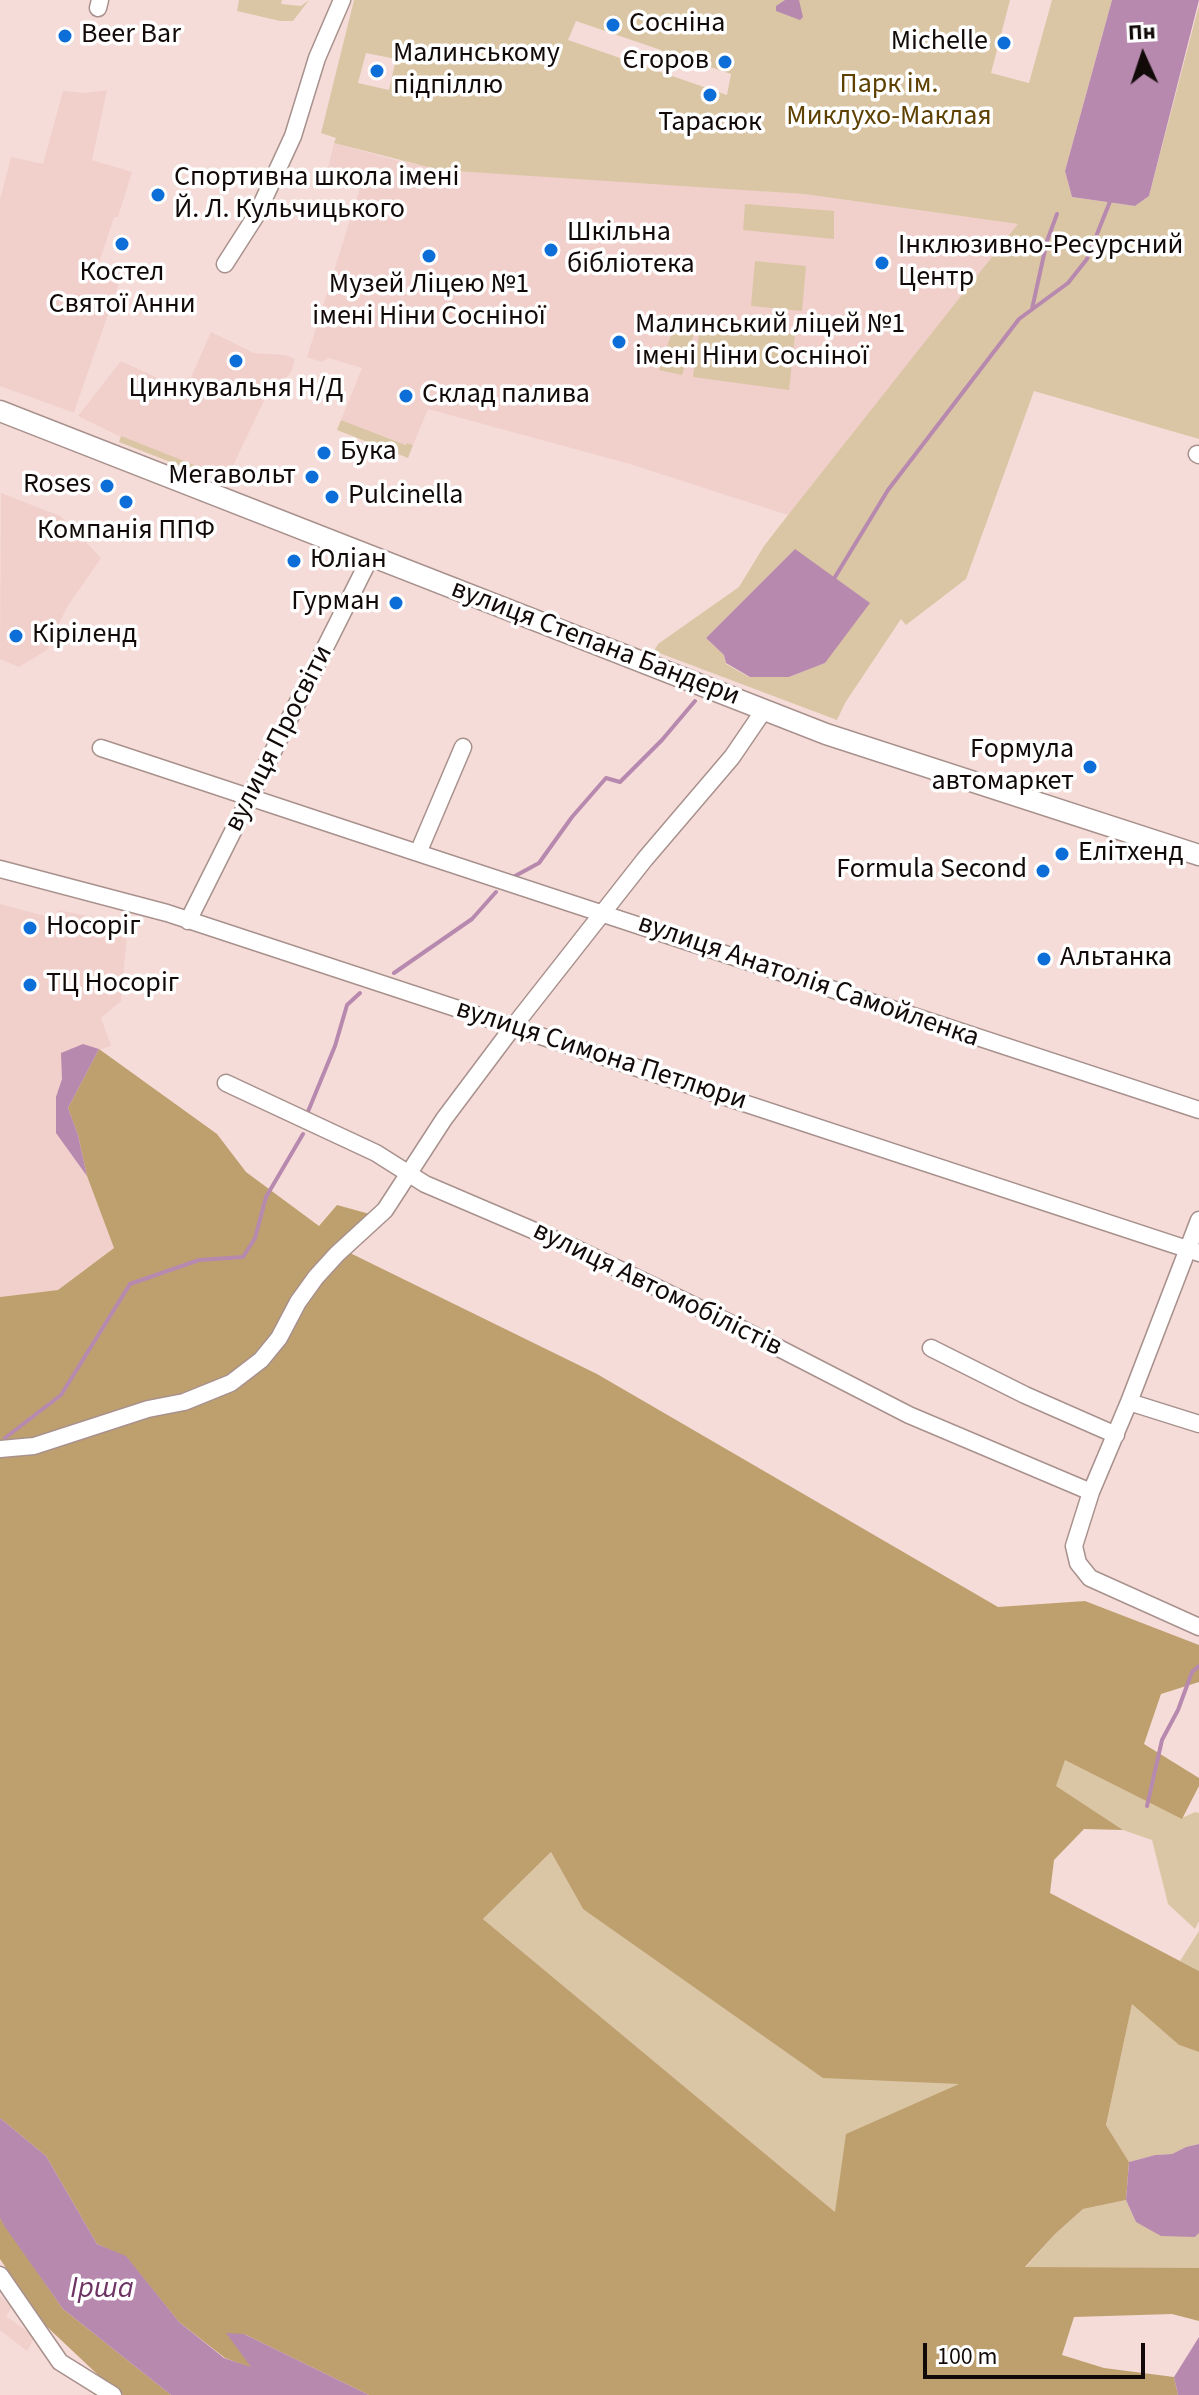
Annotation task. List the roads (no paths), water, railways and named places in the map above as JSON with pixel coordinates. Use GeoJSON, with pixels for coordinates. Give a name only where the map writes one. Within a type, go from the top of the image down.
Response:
{"type":"FeatureCollection","features":[{"type":"Feature","properties":{"kind":"street"},"geometry":{"type":"LineString","coordinates":[[225,264],[257,214],[287,148],[317,58],[342,0]]}},
{"type":"Feature","properties":{"kind":"street","name":"вулиця Степана Бандери"},"geometry":{"type":"LineString","coordinates":[[0,411],[764,710],[891,757],[1199,855]]}},
{"type":"Feature","properties":{"kind":"street","name":"вулиця Просвіти"},"geometry":{"type":"LineString","coordinates":[[188,921],[371,556]]}},
{"type":"Feature","properties":{"kind":"street"},"geometry":{"type":"LineString","coordinates":[[0,1449],[34,1446],[217,1390],[243,1375],[273,1346],[298,1302],[337,1254],[385,1210],[444,1119],[513,1027],[645,859],[732,757],[764,710]]}},
{"type":"Feature","properties":{"kind":"street"},"geometry":{"type":"LineString","coordinates":[[418,853],[463,747]]}},
{"type":"Feature","properties":{"kind":"street","name":"вулиця Анатолія Самойленка"},"geometry":{"type":"LineString","coordinates":[[101,748],[1199,1110]]}},
{"type":"Feature","properties":{"kind":"street","name":"вулиця Симона Петлюри"},"geometry":{"type":"LineString","coordinates":[[0,869],[137,903],[1194,1252]]}},
{"type":"Feature","properties":{"kind":"street","name":"вулиця Автомобілістів"},"geometry":{"type":"LineString","coordinates":[[226,1083],[376,1153],[425,1184],[577,1249],[716,1316],[909,1415],[1091,1492]]}},
{"type":"Feature","properties":{"kind":"street"},"geometry":{"type":"LineString","coordinates":[[1199,1220],[1194,1252],[1091,1492],[1075,1539],[1078,1563],[1090,1578],[1199,1627]]}},
{"type":"Feature","properties":{"kind":"street"},"geometry":{"type":"LineString","coordinates":[[931,1348],[1025,1395],[1116,1435]]}},
{"type":"Feature","properties":{"kind":"street"},"geometry":{"type":"LineString","coordinates":[[1129,1402],[1199,1424]]}},
{"type":"Feature","properties":{"kind":"street"},"geometry":{"type":"LineString","coordinates":[[0,2275],[60,2362],[113,2395]]}},
{"type":"Feature","properties":{"kind":"water"},"geometry":{"type":"Polygon","coordinates":[[[785,0],[799,0],[803,17],[800,20],[776,11],[776,6],[785,0]]]}},
{"type":"Feature","properties":{"kind":"water"},"geometry":{"type":"Polygon","coordinates":[[[1112,0],[1199,0],[1149,196],[1135,206],[1072,197],[1065,171],[1112,0]]]}},
{"type":"Feature","properties":{"kind":"water"},"geometry":{"type":"Polygon","coordinates":[[[795,549],[870,603],[825,663],[789,677],[750,677],[726,663],[724,655],[706,638],[795,549]]]}},
{"type":"Feature","properties":{"kind":"water"},"geometry":{"type":"Polygon","coordinates":[[[83,1044],[99,1049],[68,1108],[87,1176],[56,1133],[56,1097],[62,1079],[61,1053],[83,1044]]]}},
{"type":"Feature","properties":{"kind":"water","name":"Ірша"},"geometry":{"type":"Polygon","coordinates":[[[0,2118],[46,2156],[97,2244],[126,2256],[179,2322],[224,2358],[251,2367],[226,2333],[244,2334],[369,2395],[171,2395],[63,2309],[5,2227],[0,2218],[0,2118]]]}},
{"type":"Feature","properties":{"kind":"water"},"geometry":{"type":"Polygon","coordinates":[[[1199,2144],[1199,2233],[1195,2237],[1161,2236],[1136,2222],[1126,2200],[1129,2162],[1172,2154],[1199,2144]]]}},
{"type":"Feature","properties":{"kind":"water"},"geometry":{"type":"Polygon","coordinates":[[[1199,2337],[1199,2395],[1178,2395],[1174,2377],[1199,2337]]]}},
{"type":"Feature","properties":{"kind":"waterway"},"geometry":{"type":"LineString","coordinates":[[832,582],[888,490],[1019,319],[1068,283],[1087,259],[1111,199]]}},
{"type":"Feature","properties":{"kind":"waterway"},"geometry":{"type":"LineString","coordinates":[[1032,309],[1047,241],[1057,214]]}},
{"type":"Feature","properties":{"kind":"waterway"},"geometry":{"type":"LineString","coordinates":[[515,876],[539,863],[572,817],[606,778],[620,782],[695,701]]}},
{"type":"Feature","properties":{"kind":"waterway"},"geometry":{"type":"LineString","coordinates":[[394,973],[472,919],[496,892]]}},
{"type":"Feature","properties":{"kind":"waterway"},"geometry":{"type":"LineString","coordinates":[[307,1114],[335,1046],[347,1005],[360,993]]}},
{"type":"Feature","properties":{"kind":"waterway"},"geometry":{"type":"LineString","coordinates":[[5,1438],[61,1395],[130,1284],[199,1260],[243,1257],[255,1238],[266,1197],[303,1134]]}},
{"type":"Feature","properties":{"kind":"waterway"},"geometry":{"type":"LineString","coordinates":[[1147,1806],[1162,1740],[1178,1710],[1192,1672],[1199,1666]]}},
{"type":"Feature","properties":{"kind":"place","name":"Сосніна"},"geometry":{"type":"Point","coordinates":[613,25]}},
{"type":"Feature","properties":{"kind":"place","name":"Beer Bar"},"geometry":{"type":"Point","coordinates":[65,36]}},
{"type":"Feature","properties":{"kind":"place","name":"Michelle"},"geometry":{"type":"Point","coordinates":[1004,43]}},
{"type":"Feature","properties":{"kind":"place","name":"Єгоров"},"geometry":{"type":"Point","coordinates":[725,62]}},
{"type":"Feature","properties":{"kind":"place","name":"Малинському підпіллю"},"geometry":{"type":"Point","coordinates":[377,71]}},
{"type":"Feature","properties":{"kind":"place","name":"Тарасюк"},"geometry":{"type":"Point","coordinates":[710,95]}},
{"type":"Feature","properties":{"kind":"place","name":"Спортивна школа імені Й. Л. Кульчицького"},"geometry":{"type":"Point","coordinates":[158,195]}},
{"type":"Feature","properties":{"kind":"place","name":"Костел Святої Анни"},"geometry":{"type":"Point","coordinates":[122,244]}},
{"type":"Feature","properties":{"kind":"place","name":"Шкільна бібліотека"},"geometry":{"type":"Point","coordinates":[551,250]}},
{"type":"Feature","properties":{"kind":"place","name":"Музей Ліцею №1 імені Ніни Сосніної"},"geometry":{"type":"Point","coordinates":[429,256]}},
{"type":"Feature","properties":{"kind":"place","name":"Інклюзивно-Ресурсний Центр"},"geometry":{"type":"Point","coordinates":[882,263]}},
{"type":"Feature","properties":{"kind":"place","name":"Малинський ліцей №1 імені Ніни Сосніної"},"geometry":{"type":"Point","coordinates":[619,342]}},
{"type":"Feature","properties":{"kind":"place","name":"Цинкувальня Н/Д"},"geometry":{"type":"Point","coordinates":[236,361]}},
{"type":"Feature","properties":{"kind":"place","name":"Склад палива"},"geometry":{"type":"Point","coordinates":[406,396]}},
{"type":"Feature","properties":{"kind":"place","name":"Бука"},"geometry":{"type":"Point","coordinates":[324,453]}},
{"type":"Feature","properties":{"kind":"place","name":"Мегавольт"},"geometry":{"type":"Point","coordinates":[312,477]}},
{"type":"Feature","properties":{"kind":"place","name":"Roses"},"geometry":{"type":"Point","coordinates":[107,486]}},
{"type":"Feature","properties":{"kind":"place","name":"Pulcinella"},"geometry":{"type":"Point","coordinates":[332,497]}},
{"type":"Feature","properties":{"kind":"place","name":"Компанія ППФ"},"geometry":{"type":"Point","coordinates":[126,502]}},
{"type":"Feature","properties":{"kind":"place","name":"Юліан"},"geometry":{"type":"Point","coordinates":[294,561]}},
{"type":"Feature","properties":{"kind":"place","name":"Гурман"},"geometry":{"type":"Point","coordinates":[396,603]}},
{"type":"Feature","properties":{"kind":"place","name":"Кіріленд"},"geometry":{"type":"Point","coordinates":[16,636]}},
{"type":"Feature","properties":{"kind":"place","name":"Fормула автомаркет"},"geometry":{"type":"Point","coordinates":[1090,767]}},
{"type":"Feature","properties":{"kind":"place","name":"Елітхенд"},"geometry":{"type":"Point","coordinates":[1062,854]}},
{"type":"Feature","properties":{"kind":"place","name":"Formula Second"},"geometry":{"type":"Point","coordinates":[1043,871]}},
{"type":"Feature","properties":{"kind":"place","name":"Носоріг"},"geometry":{"type":"Point","coordinates":[30,928]}},
{"type":"Feature","properties":{"kind":"place","name":"Альтанка"},"geometry":{"type":"Point","coordinates":[1044,959]}},
{"type":"Feature","properties":{"kind":"place","name":"ТЦ Носоріг"},"geometry":{"type":"Point","coordinates":[30,985]}},
{"type":"Feature","properties":{"kind":"park label","name":"Парк ім. Миклухо-Маклая"},"geometry":{"type":"Point","coordinates":[889,102]}}]}
